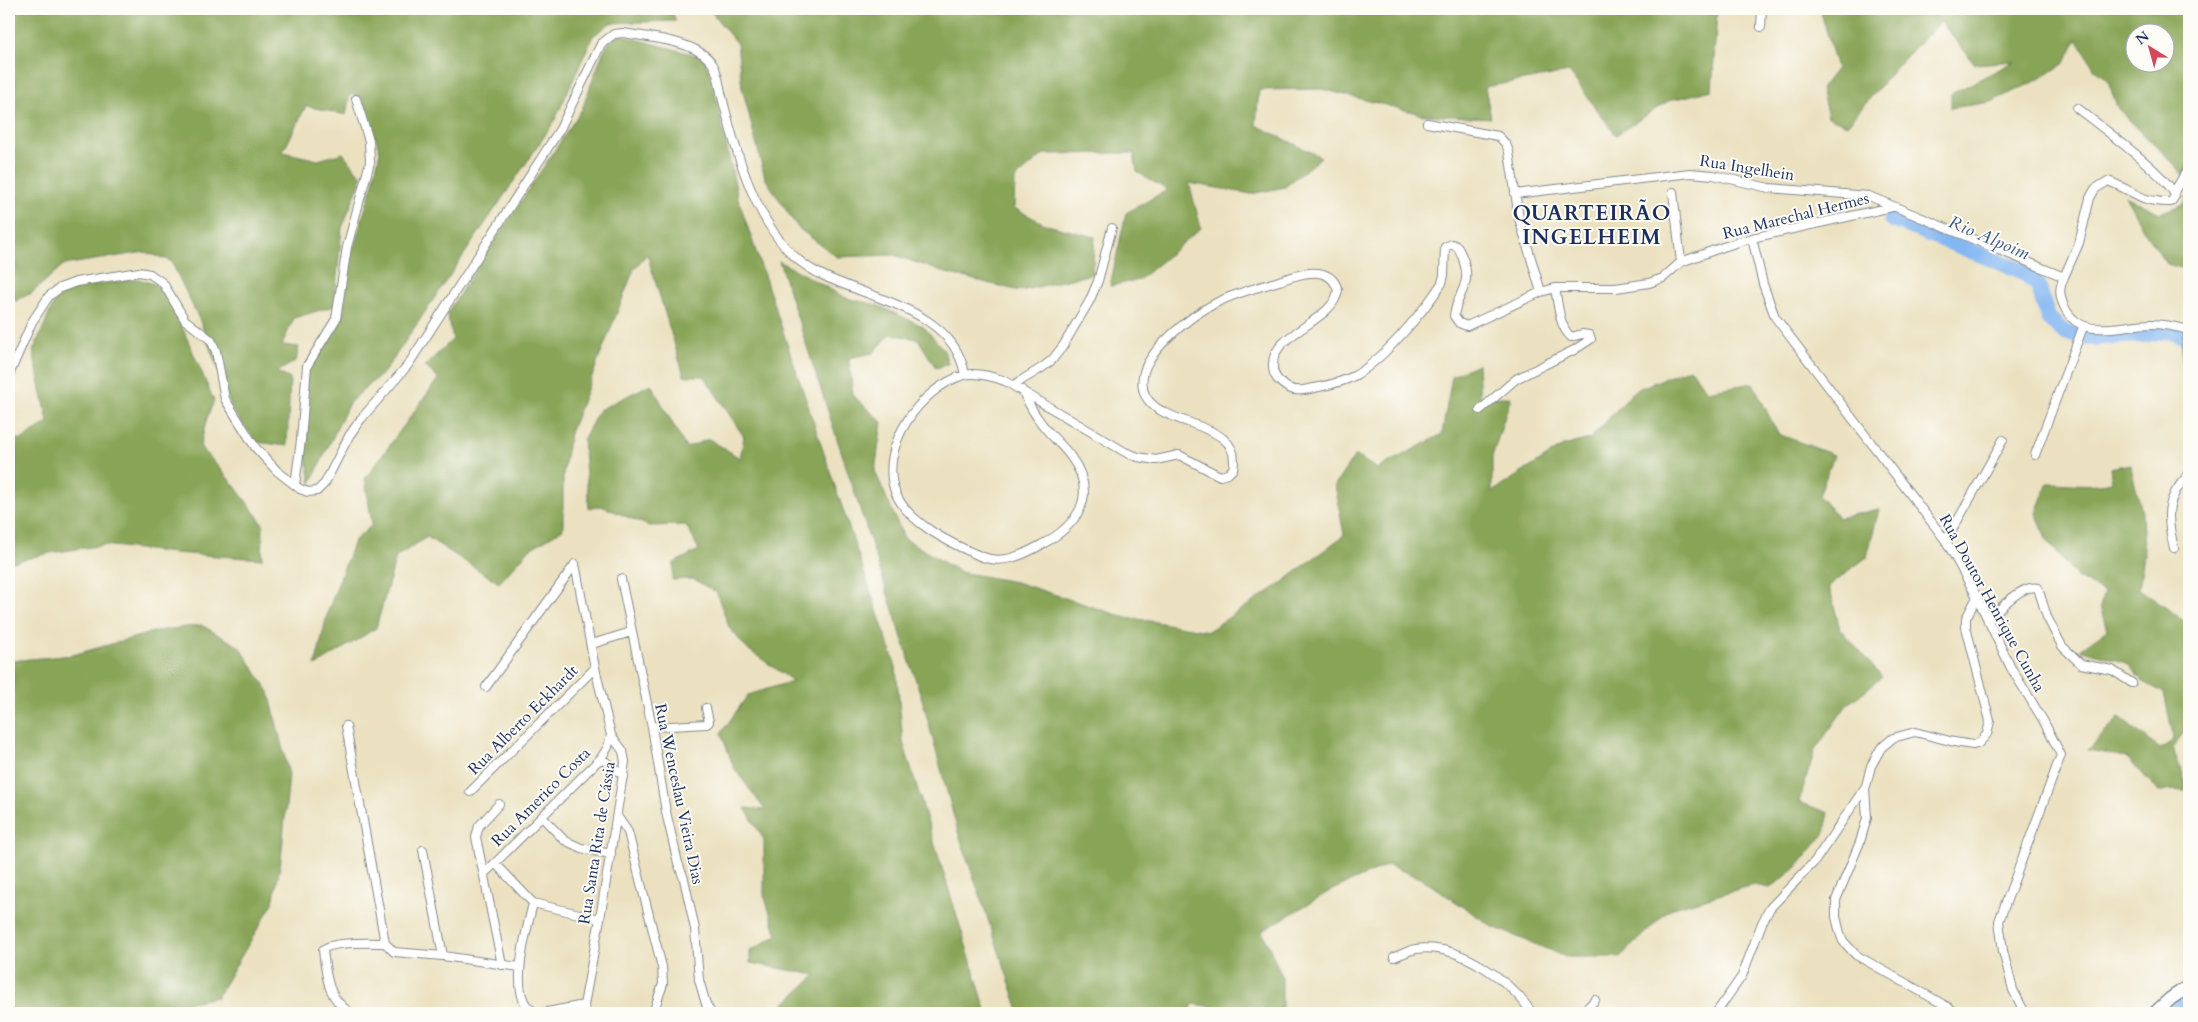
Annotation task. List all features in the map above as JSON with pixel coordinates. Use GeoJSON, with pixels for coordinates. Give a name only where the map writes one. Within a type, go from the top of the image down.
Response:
{"type":"FeatureCollection","features":[{"type":"Feature","properties":{"kind":"main road"},"geometry":{"type":"LineString","coordinates":[[2154,1013],[2189,986]]}},
{"type":"Feature","properties":{"kind":"street"},"geometry":{"type":"LineString","coordinates":[[1761,27],[1762,9]]}},
{"type":"Feature","properties":{"kind":"street"},"geometry":{"type":"LineString","coordinates":[[9,375],[38,310],[49,296],[60,288],[76,282],[139,272],[150,274],[163,283],[185,320],[211,340],[216,351],[224,399],[245,434],[265,459],[295,485],[308,492],[317,491],[325,483],[349,436],[372,405],[408,365],[560,129],[601,44],[614,34],[623,32],[680,44],[697,50],[714,64],[723,101],[750,189],[765,221],[775,236],[790,252],[815,272],[902,307],[935,327],[950,341],[963,362],[965,375]]}},
{"type":"Feature","properties":{"kind":"street"},"geometry":{"type":"LineString","coordinates":[[295,485],[302,440],[307,366],[334,323],[338,313],[347,247],[370,162],[368,142],[356,99]]}},
{"type":"Feature","properties":{"kind":"street"},"geometry":{"type":"LineString","coordinates":[[2077,108],[2161,177],[2174,192]]}},
{"type":"Feature","properties":{"kind":"street"},"geometry":{"type":"LineString","coordinates":[[1427,123],[1498,136],[1506,144],[1510,152],[1514,194],[1519,218],[1541,292]]}},
{"type":"Feature","properties":{"kind":"street"},"geometry":{"type":"LineString","coordinates":[[2189,167],[2174,192],[2174,200],[2171,202],[2161,203],[2140,198],[2119,185],[2108,181],[2095,189],[2090,198],[2079,243],[2059,288],[2066,310],[2083,327],[2108,329],[2151,324],[2189,330],[2186,348],[2189,372]]}},
{"type":"Feature","properties":{"kind":"street","name":"Rua Ingelhein"},"geometry":{"type":"LineString","coordinates":[[1514,194],[1690,173],[1713,175],[1769,188],[1869,196],[1892,207],[2028,260],[2064,277]]}},
{"type":"Feature","properties":{"kind":"street"},"geometry":{"type":"LineString","coordinates":[[1673,192],[1681,262]]}},
{"type":"Feature","properties":{"kind":"street","name":"Rua Marechal Hermes"},"geometry":{"type":"LineString","coordinates":[[1022,390],[1125,452],[1138,457],[1156,460],[1178,455],[1220,476],[1228,474],[1233,469],[1235,462],[1227,444],[1207,430],[1156,409],[1149,402],[1143,384],[1143,375],[1148,363],[1162,344],[1213,304],[1242,292],[1305,274],[1320,273],[1332,278],[1338,290],[1334,301],[1325,311],[1278,348],[1274,357],[1272,366],[1276,378],[1292,390],[1299,390],[1338,384],[1355,376],[1380,356],[1442,283],[1444,254],[1448,245],[1452,244],[1457,247],[1466,267],[1466,288],[1454,316],[1463,326],[1467,326],[1541,292],[1555,288],[1616,288],[1640,285],[1663,278],[1681,262],[1752,238],[1892,207]]}},
{"type":"Feature","properties":{"kind":"street"},"geometry":{"type":"LineString","coordinates":[[1014,385],[1044,367],[1063,346],[1090,300],[1098,281],[1112,228]]}},
{"type":"Feature","properties":{"kind":"street","name":"Rua Doutor Henrique Cunha"},"geometry":{"type":"LineString","coordinates":[[1752,238],[1763,284],[1775,317],[1946,541],[1977,597],[2011,668],[2044,720],[2061,755],[1998,922],[2013,990],[2025,1013]]}},
{"type":"Feature","properties":{"kind":"street"},"geometry":{"type":"LineString","coordinates":[[1480,410],[1516,379],[1574,350],[1591,339],[1585,334],[1571,337],[1568,335],[1562,321],[1555,288]]}},
{"type":"Feature","properties":{"kind":"street"},"geometry":{"type":"LineString","coordinates":[[2035,454],[2083,327]]}},
{"type":"Feature","properties":{"kind":"street"},"geometry":{"type":"LineString","coordinates":[[965,375],[995,377],[1014,385],[1022,390],[1039,421],[1071,457],[1084,480],[1083,502],[1082,507],[1067,528],[1049,541],[1022,555],[999,560],[987,558],[947,541],[922,524],[896,495],[892,479],[892,464],[895,446],[901,429],[911,413],[944,386],[965,375]]}},
{"type":"Feature","properties":{"kind":"street"},"geometry":{"type":"LineString","coordinates":[[1946,541],[2003,440]]}},
{"type":"Feature","properties":{"kind":"street"},"geometry":{"type":"LineString","coordinates":[[2174,548],[2168,527],[2168,510],[2173,496],[2189,474]]}},
{"type":"Feature","properties":{"kind":"street","name":"Rua Santa Rita de Cássia"},"geometry":{"type":"LineString","coordinates":[[486,687],[575,564],[592,644],[595,668],[611,735],[623,751],[626,762],[584,1009]]}},
{"type":"Feature","properties":{"kind":"street","name":"Rua Wenceslau Vieira Dias"},"geometry":{"type":"LineString","coordinates":[[621,579],[652,727],[666,812],[695,929],[699,980],[706,1004],[711,1013]]}},
{"type":"Feature","properties":{"kind":"street"},"geometry":{"type":"LineString","coordinates":[[1988,621],[1999,608],[2026,588],[2034,586],[2038,588],[2047,617],[2062,646],[2081,664],[2112,670],[2132,683]]}},
{"type":"Feature","properties":{"kind":"street"},"geometry":{"type":"LineString","coordinates":[[1954,1013],[1948,1007],[1856,955],[1843,941],[1840,933],[1836,917],[1836,900],[1867,818],[1864,799],[1866,786],[1871,766],[1881,748],[1893,738],[1904,733],[1915,732],[1973,745],[1979,743],[1987,734],[1990,721],[1966,627],[1968,612],[1977,597]]}},
{"type":"Feature","properties":{"kind":"street"},"geometry":{"type":"LineString","coordinates":[[592,644],[631,632]]}},
{"type":"Feature","properties":{"kind":"street","name":"Rua Alberto Eckhardt"},"geometry":{"type":"LineString","coordinates":[[470,792],[595,668]]}},
{"type":"Feature","properties":{"kind":"street"},"geometry":{"type":"LineString","coordinates":[[652,727],[708,723],[706,708]]}},
{"type":"Feature","properties":{"kind":"street"},"geometry":{"type":"LineString","coordinates":[[346,726],[385,943],[394,952],[443,956],[520,967]]}},
{"type":"Feature","properties":{"kind":"street","name":"Rua Americo Costa"},"geometry":{"type":"LineString","coordinates":[[484,874],[601,758],[608,747],[611,735]]}},
{"type":"Feature","properties":{"kind":"street"},"geometry":{"type":"LineString","coordinates":[[601,758],[624,776]]}},
{"type":"Feature","properties":{"kind":"street"},"geometry":{"type":"LineString","coordinates":[[1716,1013],[1742,976],[1762,923],[1770,908],[1815,861],[1866,786]]}},
{"type":"Feature","properties":{"kind":"street"},"geometry":{"type":"LineString","coordinates":[[499,804],[476,831],[478,855],[484,874],[502,965]]}},
{"type":"Feature","properties":{"kind":"street"},"geometry":{"type":"LineString","coordinates":[[617,816],[628,832],[662,967],[663,984],[652,1013]]}},
{"type":"Feature","properties":{"kind":"street"},"geometry":{"type":"LineString","coordinates":[[542,817],[564,840],[582,848],[610,854]]}},
{"type":"Feature","properties":{"kind":"street"},"geometry":{"type":"LineString","coordinates":[[423,850],[443,956]]}},
{"type":"Feature","properties":{"kind":"street"},"geometry":{"type":"LineString","coordinates":[[495,864],[533,903],[600,919]]}},
{"type":"Feature","properties":{"kind":"street"},"geometry":{"type":"LineString","coordinates":[[533,903],[520,967],[520,985],[524,1002],[531,1011],[541,1013],[584,1009]]}},
{"type":"Feature","properties":{"kind":"street"},"geometry":{"type":"LineString","coordinates":[[351,1013],[333,997],[326,982],[323,950],[327,946],[385,943]]}},
{"type":"Feature","properties":{"kind":"street"},"geometry":{"type":"LineString","coordinates":[[1394,957],[1414,949],[1431,948],[1481,964],[1511,989],[1532,1013]]}},
{"type":"Feature","properties":{"kind":"street"},"geometry":{"type":"LineString","coordinates":[[1582,1013],[1595,1000]]}},
{"type":"Feature","properties":{"kind":"green space"},"geometry":{"type":"Polygon","coordinates":[[[9,9],[671,9],[676,21],[610,23],[593,36],[554,122],[385,371],[349,403],[311,483],[304,443],[305,365],[342,319],[352,253],[372,187],[380,151],[361,97],[350,94],[346,115],[306,106],[283,152],[318,160],[343,153],[362,177],[342,228],[334,306],[294,318],[282,345],[299,347],[296,361],[277,372],[290,379],[287,446],[257,442],[233,412],[200,321],[171,261],[145,252],[63,265],[32,293],[9,304],[9,9]]]}},
{"type":"Feature","properties":{"kind":"green space"},"geometry":{"type":"Polygon","coordinates":[[[709,9],[1712,9],[1717,12],[1712,90],[1668,101],[1616,135],[1569,72],[1485,87],[1491,118],[1424,115],[1322,89],[1259,90],[1256,125],[1321,157],[1285,187],[1251,194],[1189,183],[1201,228],[1139,280],[1110,286],[1126,213],[1167,190],[1137,172],[1134,153],[1044,154],[1015,179],[1014,208],[1047,225],[1095,237],[1092,274],[1020,291],[946,273],[894,255],[837,257],[798,228],[765,178],[742,87],[737,44],[709,9]]]}},
{"type":"Feature","properties":{"kind":"green space"},"geometry":{"type":"Polygon","coordinates":[[[1820,9],[2189,9],[2189,183],[2177,167],[2118,109],[2108,81],[2095,70],[2077,39],[2065,63],[2040,79],[1991,102],[1951,108],[1951,94],[2015,61],[1975,64],[1941,22],[1904,59],[1847,125],[1828,117],[1821,89],[1837,68],[1820,9]]]}},
{"type":"Feature","properties":{"kind":"green space"},"geometry":{"type":"Polygon","coordinates":[[[621,35],[703,57],[711,75],[738,198],[896,667],[903,742],[987,1013],[784,1013],[781,1007],[816,975],[750,963],[750,951],[777,935],[764,895],[764,840],[745,808],[765,810],[734,768],[721,733],[748,695],[793,681],[746,648],[729,627],[716,592],[693,579],[672,580],[674,563],[699,550],[686,525],[649,526],[601,506],[589,508],[583,440],[599,410],[651,384],[686,448],[709,439],[740,458],[744,437],[704,376],[684,376],[647,254],[634,269],[570,433],[563,475],[563,529],[530,549],[499,583],[427,537],[396,557],[376,628],[315,666],[328,611],[354,541],[372,525],[365,479],[438,379],[425,366],[453,339],[447,313],[582,109],[603,52],[611,39],[621,35]]]}},
{"type":"Feature","properties":{"kind":"green space"},"geometry":{"type":"Polygon","coordinates":[[[2189,192],[2189,270],[2167,264],[2144,231],[2125,196],[2160,213],[2184,204],[2189,192]]]}},
{"type":"Feature","properties":{"kind":"green space"},"geometry":{"type":"Polygon","coordinates":[[[779,261],[846,298],[877,305],[923,326],[944,350],[948,364],[936,368],[918,339],[891,334],[873,353],[849,358],[853,396],[882,422],[875,471],[904,538],[960,572],[1016,582],[1121,616],[1208,631],[1279,585],[1344,535],[1335,485],[1355,455],[1377,469],[1442,434],[1452,376],[1478,364],[1480,397],[1511,397],[1492,457],[1492,492],[1563,446],[1590,439],[1635,390],[1690,368],[1707,391],[1753,383],[1778,434],[1834,455],[1819,496],[1839,518],[1879,509],[1867,557],[1829,586],[1840,629],[1882,677],[1847,705],[1815,750],[1799,802],[1829,813],[1824,834],[1795,869],[1770,888],[1753,885],[1670,909],[1620,957],[1566,957],[1493,927],[1422,879],[1388,865],[1330,891],[1262,931],[1282,976],[1282,1013],[1246,1013],[1193,1004],[1189,1013],[1020,1013],[958,832],[922,699],[779,261]]]}},
{"type":"Feature","properties":{"kind":"green space"},"geometry":{"type":"Polygon","coordinates":[[[138,279],[158,285],[172,304],[214,401],[207,418],[200,446],[234,485],[263,524],[262,559],[174,553],[104,545],[50,553],[9,563],[9,437],[21,440],[48,422],[33,351],[56,298],[83,286],[138,279]]]}},
{"type":"Feature","properties":{"kind":"green space"},"geometry":{"type":"Polygon","coordinates":[[[2130,464],[2142,512],[2144,555],[2139,589],[2189,624],[2189,723],[2173,749],[2189,790],[2159,791],[2126,757],[2088,750],[2120,717],[2160,749],[2174,740],[2164,693],[2142,681],[2127,663],[2080,649],[2107,630],[2100,607],[2104,592],[2078,578],[2046,539],[2036,512],[2048,483],[2088,485],[2112,482],[2110,468],[2130,464]]]}},
{"type":"Feature","properties":{"kind":"green space"},"geometry":{"type":"Polygon","coordinates":[[[201,625],[240,647],[269,692],[289,775],[281,860],[273,903],[217,997],[158,1008],[157,1013],[9,1013],[9,661],[73,655],[157,631],[201,625]]]}},
{"type":"Feature","properties":{"kind":"waterway","name":"Rio Alpoim"},"geometry":{"type":"LineString","coordinates":[[1891,219],[2022,271],[2038,285],[2048,318],[2065,333],[2088,338],[2142,335],[2165,331],[2189,337]]}},
{"type":"Feature","properties":{"kind":"waterway"},"geometry":{"type":"LineString","coordinates":[[2171,1013],[2189,997]]}},
{"type":"Feature","properties":{"kind":"district","name":"QUARTEIRÃO INGELHEIM"},"geometry":{"type":"Point","coordinates":[1592,225]}}]}
